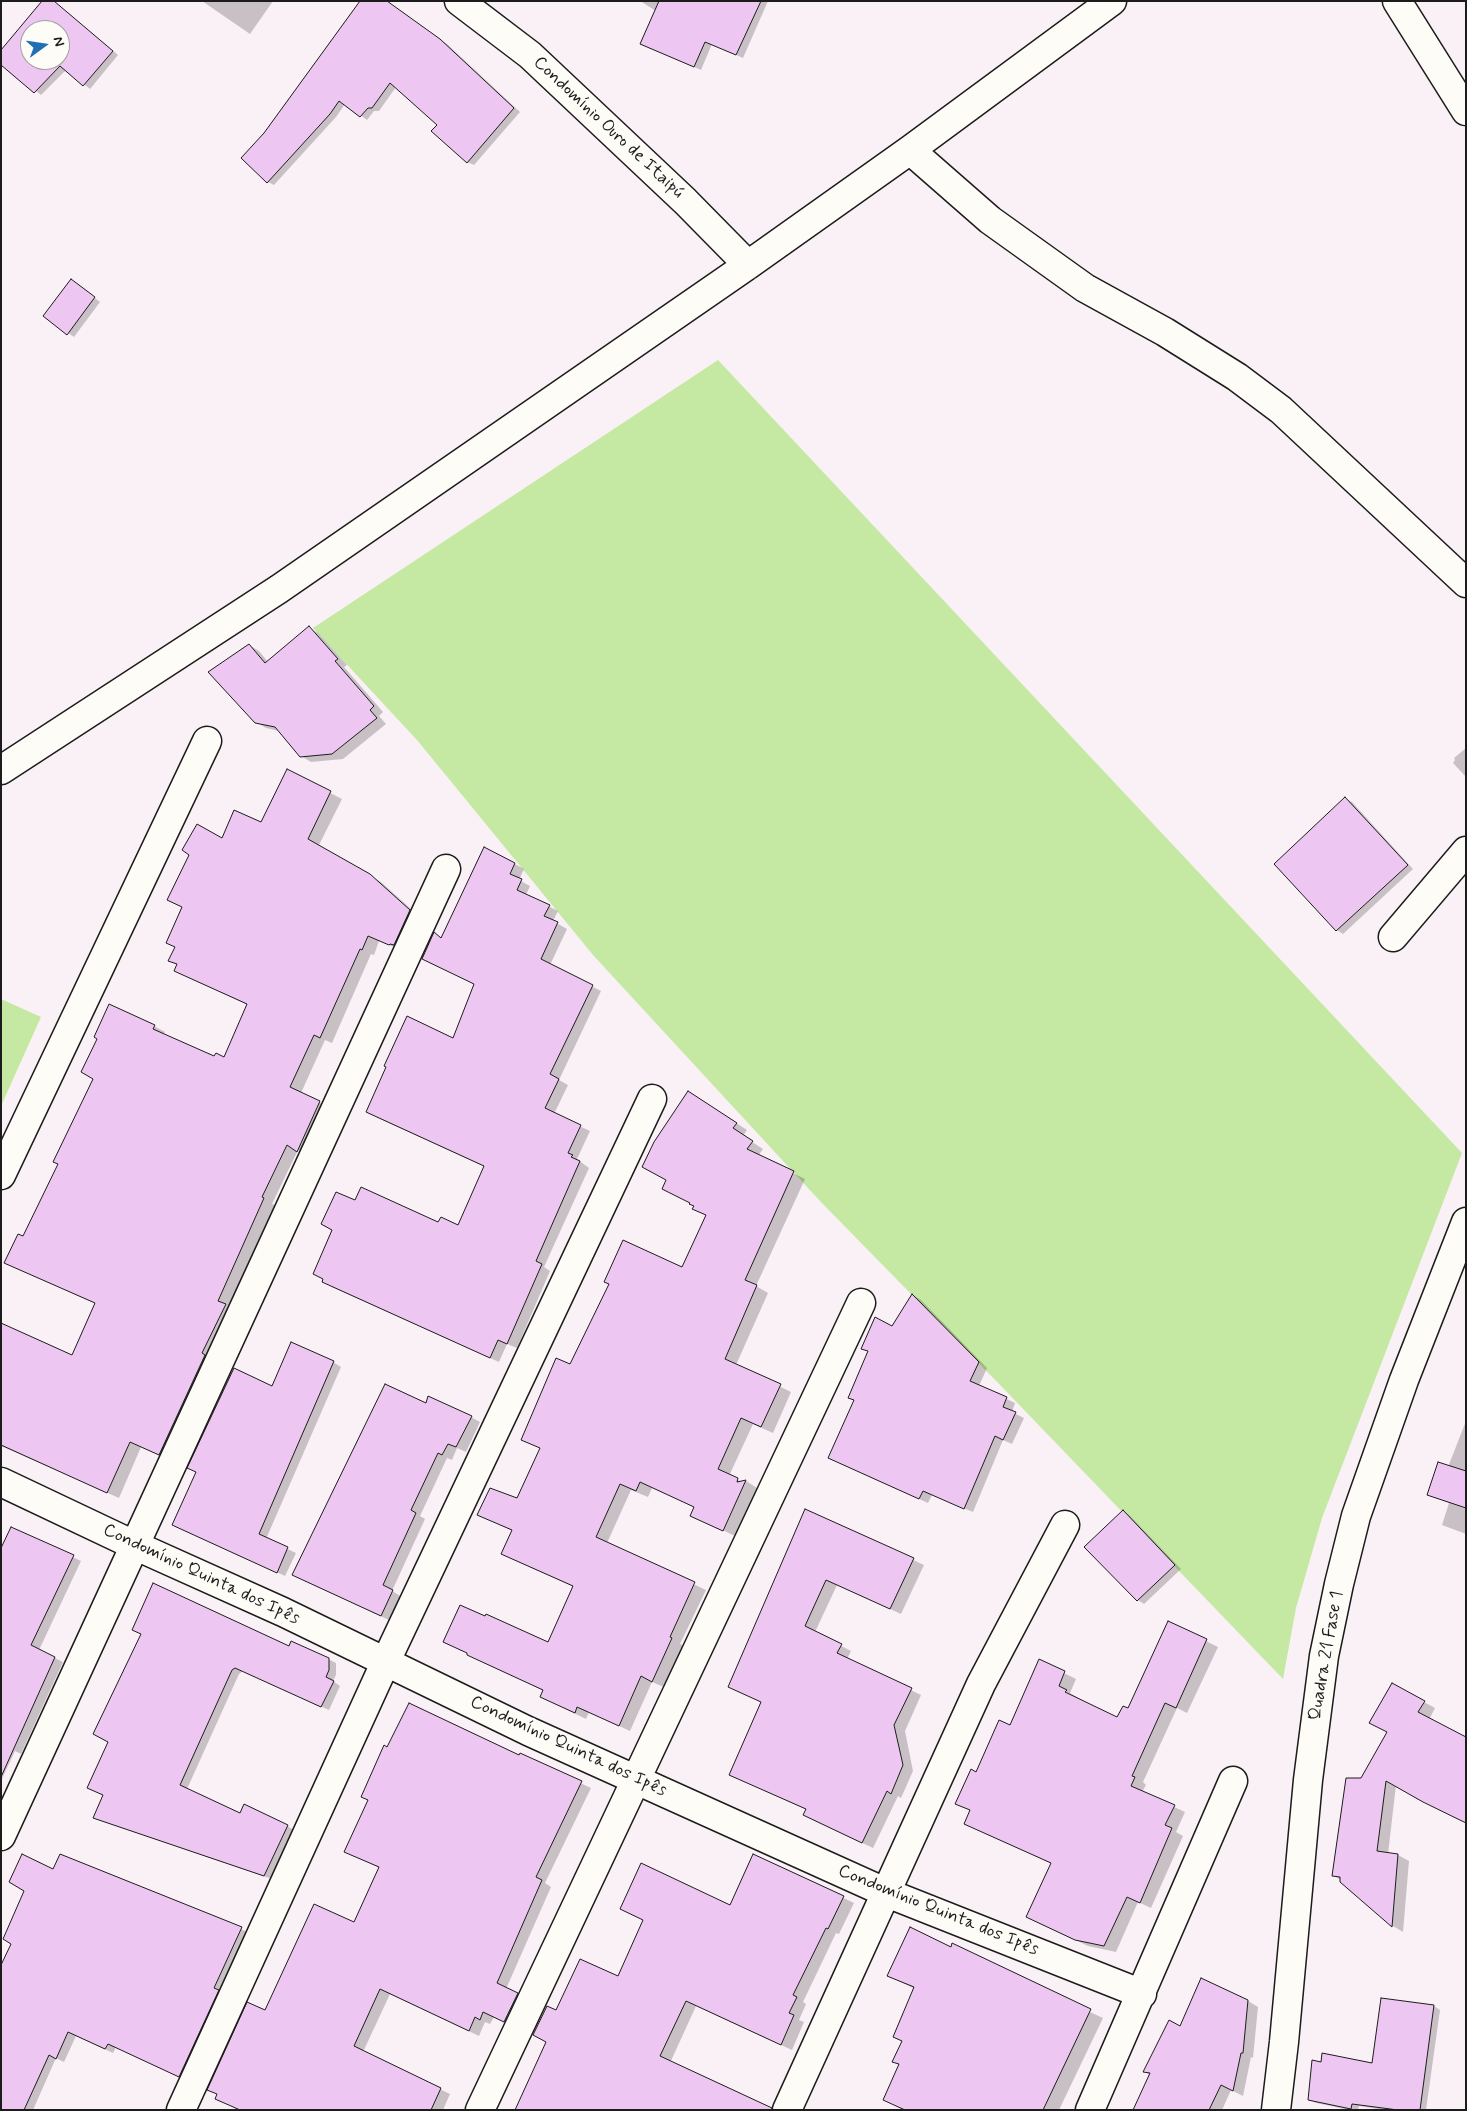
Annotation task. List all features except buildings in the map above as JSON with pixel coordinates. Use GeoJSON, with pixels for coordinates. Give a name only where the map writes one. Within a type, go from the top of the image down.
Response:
{"type":"FeatureCollection","features":[{"type":"Feature","properties":{"kind":"street","name":"Condomínio Ouro de Itaipú"},"geometry":{"type":"LineString","coordinates":[[459,1],[530,55],[685,201],[748,265]]}},
{"type":"Feature","properties":{"kind":"street"},"geometry":{"type":"LineString","coordinates":[[1,770],[279,589],[748,265],[910,150],[1112,1]]}},
{"type":"Feature","properties":{"kind":"street"},"geometry":{"type":"LineString","coordinates":[[1397,1],[1466,111]]}},
{"type":"Feature","properties":{"kind":"street"},"geometry":{"type":"LineString","coordinates":[[910,150],[990,220],[1085,288],[1165,332],[1237,377],[1281,410],[1466,583]]}},
{"type":"Feature","properties":{"kind":"street"},"geometry":{"type":"LineString","coordinates":[[1,1175],[207,741]]}},
{"type":"Feature","properties":{"kind":"street"},"geometry":{"type":"LineString","coordinates":[[1393,937],[1466,851]]}},
{"type":"Feature","properties":{"kind":"street"},"geometry":{"type":"LineString","coordinates":[[1,1836],[446,869]]}},
{"type":"Feature","properties":{"kind":"street"},"geometry":{"type":"LineString","coordinates":[[181,2110],[386,1661],[652,1099]]}},
{"type":"Feature","properties":{"kind":"street","name":"Quadra 21 Fase 1"},"geometry":{"type":"LineString","coordinates":[[1276,2110],[1308,1780],[1324,1656],[1337,1593],[1356,1516],[1404,1380],[1466,1222]]}},
{"type":"Feature","properties":{"kind":"street"},"geometry":{"type":"LineString","coordinates":[[480,2110],[635,1778],[861,1303]]}},
{"type":"Feature","properties":{"kind":"street","name":"Condomínio Quinta dos Ipês"},"geometry":{"type":"LineString","coordinates":[[1,1482],[134,1545],[283,1612],[528,1731],[887,1893],[1142,1994]]}},
{"type":"Feature","properties":{"kind":"street"},"geometry":{"type":"LineString","coordinates":[[787,2110],[981,1684],[1064,1525]]}},
{"type":"Feature","properties":{"kind":"street"},"geometry":{"type":"LineString","coordinates":[[1090,2110],[1233,1781]]}},
{"type":"Feature","properties":{"kind":"green space"},"geometry":{"type":"Polygon","coordinates":[[[718,360],[1462,1153],[1322,1518],[1296,1608],[1283,1679],[819,1200],[593,955],[417,740],[313,628],[718,360]]]}},
{"type":"Feature","properties":{"kind":"green space"},"geometry":{"type":"Polygon","coordinates":[[[1,999],[41,1017],[1,1106],[1,999]]]}}]}
